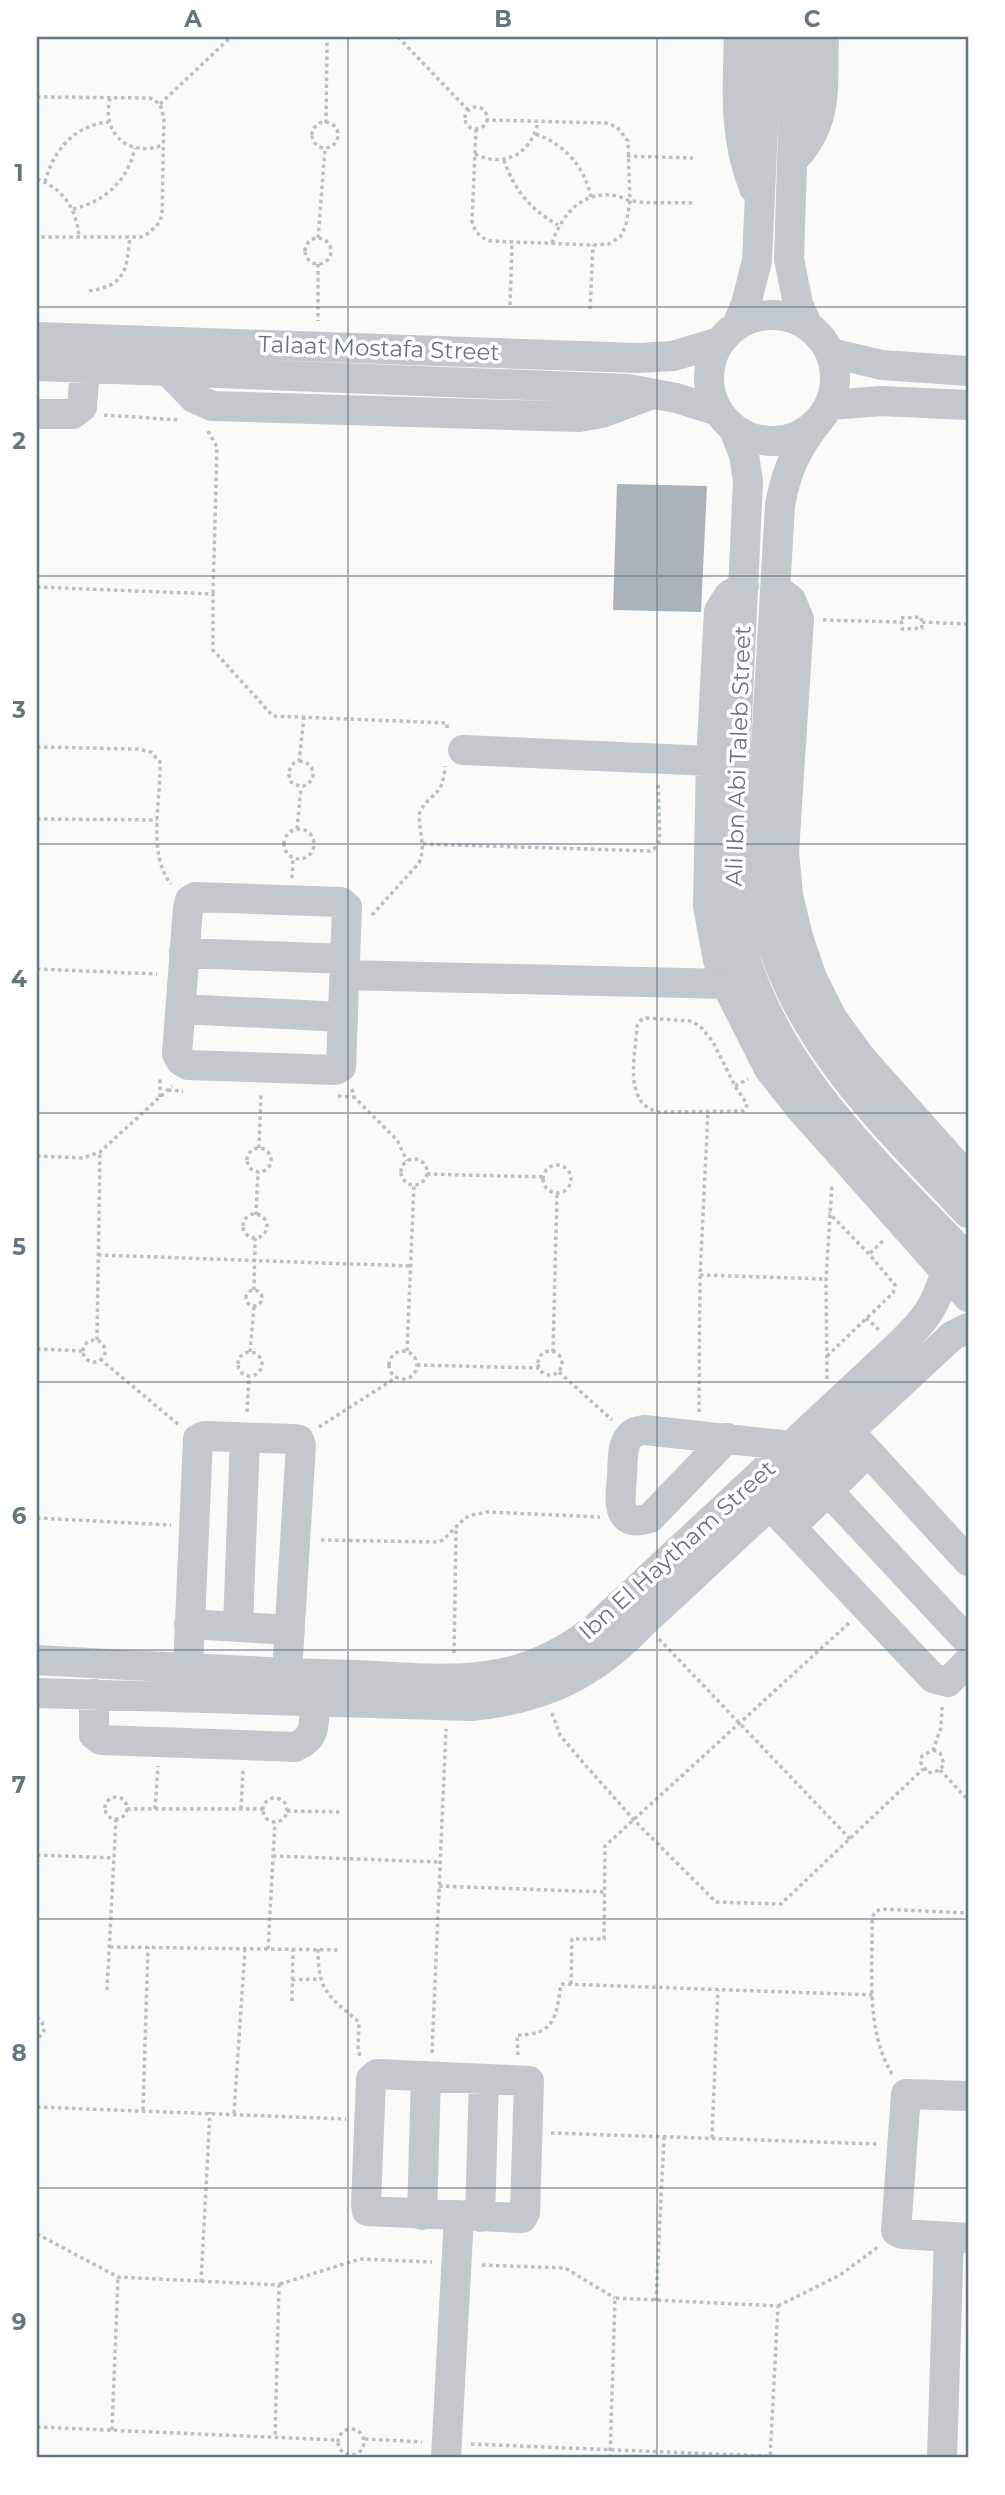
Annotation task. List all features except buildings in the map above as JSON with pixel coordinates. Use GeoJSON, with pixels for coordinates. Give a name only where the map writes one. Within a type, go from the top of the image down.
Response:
{"type":"FeatureCollection","features":[{"type":"Feature","properties":{"kind":"street"},"geometry":{"type":"LineString","coordinates":[[796,37],[789,259],[798,304],[807,324]]}},
{"type":"Feature","properties":{"kind":"street"},"geometry":{"type":"LineString","coordinates":[[792,161],[805,147],[821,112],[824,37]]}},
{"type":"Feature","properties":{"kind":"street"},"geometry":{"type":"LineString","coordinates":[[729,333],[760,316],[784,315],[807,324],[821,337],[831,353],[835,388],[824,412],[801,434],[778,441],[755,439],[726,420],[709,388],[710,364],[746,304],[757,261],[761,207],[752,45]]}},
{"type":"Feature","properties":{"kind":"street","name":"Talaat Mostafa Street"},"geometry":{"type":"LineString","coordinates":[[37,338],[638,358],[673,356],[729,333]]}},
{"type":"Feature","properties":{"kind":"street"},"geometry":{"type":"LineString","coordinates":[[831,353],[882,365],[968,371]]}},
{"type":"Feature","properties":{"kind":"street","name":"Talaat Mostafa Street"},"geometry":{"type":"LineString","coordinates":[[37,366],[628,388],[653,393],[726,420]]}},
{"type":"Feature","properties":{"kind":"street"},"geometry":{"type":"LineString","coordinates":[[37,414],[74,414],[82,407],[85,368]]}},
{"type":"Feature","properties":{"kind":"street"},"geometry":{"type":"LineString","coordinates":[[824,412],[881,401],[968,405]]}},
{"type":"Feature","properties":{"kind":"street","name":"Ali Ibn Abi Taleb Street"},"geometry":{"type":"LineString","coordinates":[[824,412],[792,459],[780,505],[760,851],[763,898],[772,944],[789,989],[811,1031],[841,1074],[964,1192]]}},
{"type":"Feature","properties":{"kind":"street","name":"Ali Ibn Abi Taleb Street"},"geometry":{"type":"LineString","coordinates":[[726,420],[744,455],[748,481],[731,849],[733,903],[743,953],[761,1002],[784,1047],[816,1094],[957,1266]]}},
{"type":"Feature","properties":{"kind":"street"},"geometry":{"type":"LineString","coordinates":[[744,586],[729,595],[719,611],[710,761],[708,906],[718,960],[726,984],[769,1069],[835,1149],[957,1266],[968,1297]]}},
{"type":"Feature","properties":{"kind":"street"},"geometry":{"type":"LineString","coordinates":[[775,588],[791,600],[799,619],[784,852],[788,895],[798,937],[812,978],[832,1018],[964,1192]]}},
{"type":"Feature","properties":{"kind":"street"},"geometry":{"type":"LineString","coordinates":[[452,748],[710,761]]}},
{"type":"Feature","properties":{"kind":"street"},"geometry":{"type":"LineString","coordinates":[[195,897],[341,902],[347,907],[341,1067],[336,1070],[188,1065],[181,1061],[177,1054],[190,900],[195,897]]}},
{"type":"Feature","properties":{"kind":"street"},"geometry":{"type":"LineString","coordinates":[[184,953],[345,967],[726,984]]}},
{"type":"Feature","properties":{"kind":"street"},"geometry":{"type":"LineString","coordinates":[[181,1009],[343,1017]]}},
{"type":"Feature","properties":{"kind":"street","name":"Ibn El Haytham Street"},"geometry":{"type":"LineString","coordinates":[[37,1693],[94,1695],[235,1685],[287,1673],[450,1692],[496,1704],[545,1692],[599,1663],[644,1622],[781,1516],[848,1433],[926,1318],[957,1266]]}},
{"type":"Feature","properties":{"kind":"street","name":"Ibn El Haytham Street"},"geometry":{"type":"LineString","coordinates":[[37,1660],[188,1669],[235,1685],[315,1702],[450,1692],[486,1676],[538,1663],[576,1643],[609,1616],[792,1446],[848,1433],[952,1336],[968,1328]]}},
{"type":"Feature","properties":{"kind":"street"},"geometry":{"type":"LineString","coordinates":[[713,1437],[650,1518],[638,1522],[626,1518],[620,1507],[624,1446],[629,1436],[635,1432],[644,1430],[713,1437],[792,1446]]}},
{"type":"Feature","properties":{"kind":"street"},"geometry":{"type":"LineString","coordinates":[[968,1561],[848,1433],[828,1491],[781,1516],[933,1678],[948,1682],[968,1662]]}},
{"type":"Feature","properties":{"kind":"street"},"geometry":{"type":"LineString","coordinates":[[188,1669],[198,1439],[204,1436],[245,1437],[299,1440],[301,1445],[287,1673]]}},
{"type":"Feature","properties":{"kind":"street"},"geometry":{"type":"LineString","coordinates":[[238,1626],[245,1437]]}},
{"type":"Feature","properties":{"kind":"street"},"geometry":{"type":"LineString","coordinates":[[828,1491],[968,1641]]}},
{"type":"Feature","properties":{"kind":"street"},"geometry":{"type":"LineString","coordinates":[[190,1624],[290,1630]]}},
{"type":"Feature","properties":{"kind":"street"},"geometry":{"type":"LineString","coordinates":[[94,1695],[94,1735],[101,1740],[295,1747],[307,1742],[312,1733],[315,1702]]}},
{"type":"Feature","properties":{"kind":"street"},"geometry":{"type":"LineString","coordinates":[[373,2075],[529,2081],[525,2213],[522,2218],[367,2211],[373,2075]]}},
{"type":"Feature","properties":{"kind":"street"},"geometry":{"type":"LineString","coordinates":[[422,2214],[429,2076]]}},
{"type":"Feature","properties":{"kind":"street"},"geometry":{"type":"LineString","coordinates":[[446,2451],[484,2079]]}},
{"type":"Feature","properties":{"kind":"street"},"geometry":{"type":"LineString","coordinates":[[942,2458],[959,2238],[902,2234],[896,2231],[902,2145],[906,2094],[968,2096]]}},
{"type":"Feature","properties":{"kind":"path"},"geometry":{"type":"LineString","coordinates":[[160,104],[231,37]]}},
{"type":"Feature","properties":{"kind":"path"},"geometry":{"type":"LineString","coordinates":[[326,123],[327,37]]}},
{"type":"Feature","properties":{"kind":"path"},"geometry":{"type":"LineString","coordinates":[[398,37],[468,110]]}},
{"type":"Feature","properties":{"kind":"path"},"geometry":{"type":"LineString","coordinates":[[37,97],[150,98],[160,104],[164,118],[162,216],[149,233],[130,238],[37,237]]}},
{"type":"Feature","properties":{"kind":"path"},"geometry":{"type":"LineString","coordinates":[[111,97],[107,109],[108,122],[118,138],[135,148],[154,149],[163,145]]}},
{"type":"Feature","properties":{"kind":"path"},"geometry":{"type":"LineString","coordinates":[[482,108],[487,120],[485,125],[476,129],[470,127],[465,122],[468,110],[482,108]]}},
{"type":"Feature","properties":{"kind":"path"},"geometry":{"type":"LineString","coordinates":[[476,129],[472,221],[475,231],[483,239],[593,245],[609,244],[621,236],[626,225],[630,201],[627,138],[617,127],[606,123],[487,120]]}},
{"type":"Feature","properties":{"kind":"path"},"geometry":{"type":"LineString","coordinates":[[45,182],[53,159],[67,140],[87,127],[108,122]]}},
{"type":"Feature","properties":{"kind":"path"},"geometry":{"type":"LineString","coordinates":[[475,154],[504,160],[523,151],[536,134],[538,122]]}},
{"type":"Feature","properties":{"kind":"path"},"geometry":{"type":"LineString","coordinates":[[326,123],[337,129],[339,135],[335,145],[325,149],[317,146],[313,131],[318,125],[326,123]]}},
{"type":"Feature","properties":{"kind":"path"},"geometry":{"type":"LineString","coordinates":[[536,134],[559,145],[577,163],[589,186],[591,198]]}},
{"type":"Feature","properties":{"kind":"path"},"geometry":{"type":"LineString","coordinates":[[73,209],[94,202],[113,189],[128,170],[135,148]]}},
{"type":"Feature","properties":{"kind":"path"},"geometry":{"type":"LineString","coordinates":[[318,238],[325,149]]}},
{"type":"Feature","properties":{"kind":"path"},"geometry":{"type":"LineString","coordinates":[[627,156],[693,158]]}},
{"type":"Feature","properties":{"kind":"path"},"geometry":{"type":"LineString","coordinates":[[504,160],[519,194],[536,211],[558,226]]}},
{"type":"Feature","properties":{"kind":"path"},"geometry":{"type":"LineString","coordinates":[[37,179],[56,189],[73,209],[79,236]]}},
{"type":"Feature","properties":{"kind":"path"},"geometry":{"type":"LineString","coordinates":[[552,243],[558,226],[567,213],[591,198],[617,196],[630,201],[693,203]]}},
{"type":"Feature","properties":{"kind":"path"},"geometry":{"type":"LineString","coordinates":[[89,291],[103,289],[116,282],[126,270],[130,238]]}},
{"type":"Feature","properties":{"kind":"path"},"geometry":{"type":"LineString","coordinates":[[318,238],[328,243],[331,253],[318,264],[311,262],[305,251],[309,242],[318,238]]}},
{"type":"Feature","properties":{"kind":"path"},"geometry":{"type":"LineString","coordinates":[[510,305],[512,242]]}},
{"type":"Feature","properties":{"kind":"path"},"geometry":{"type":"LineString","coordinates":[[590,309],[593,245]]}},
{"type":"Feature","properties":{"kind":"path"},"geometry":{"type":"LineString","coordinates":[[318,264],[318,347]]}},
{"type":"Feature","properties":{"kind":"path"},"geometry":{"type":"LineString","coordinates":[[74,414],[193,421]]}},
{"type":"Feature","properties":{"kind":"path"},"geometry":{"type":"LineString","coordinates":[[203,424],[217,446],[213,650],[273,716],[447,723],[452,748],[439,791],[420,811],[423,845],[419,863],[371,916],[347,926]]}},
{"type":"Feature","properties":{"kind":"path"},"geometry":{"type":"LineString","coordinates":[[37,587],[212,594]]}},
{"type":"Feature","properties":{"kind":"path"},"geometry":{"type":"LineString","coordinates":[[902,616],[921,616],[922,622],[920,629],[902,629],[902,616]]}},
{"type":"Feature","properties":{"kind":"path"},"geometry":{"type":"LineString","coordinates":[[799,619],[901,622]]}},
{"type":"Feature","properties":{"kind":"path"},"geometry":{"type":"LineString","coordinates":[[922,622],[968,624]]}},
{"type":"Feature","properties":{"kind":"path"},"geometry":{"type":"LineString","coordinates":[[299,761],[304,717]]}},
{"type":"Feature","properties":{"kind":"path"},"geometry":{"type":"LineString","coordinates":[[37,747],[137,749],[151,752],[160,762],[157,820],[162,869],[176,890],[190,900]]}},
{"type":"Feature","properties":{"kind":"path"},"geometry":{"type":"LineString","coordinates":[[423,845],[650,851],[660,840],[658,759]]}},
{"type":"Feature","properties":{"kind":"path"},"geometry":{"type":"LineString","coordinates":[[299,761],[312,766],[314,773],[313,780],[300,787],[291,782],[288,772],[294,763],[299,761]]}},
{"type":"Feature","properties":{"kind":"path"},"geometry":{"type":"LineString","coordinates":[[297,829],[300,787]]}},
{"type":"Feature","properties":{"kind":"path"},"geometry":{"type":"LineString","coordinates":[[37,819],[157,820]]}},
{"type":"Feature","properties":{"kind":"path"},"geometry":{"type":"LineString","coordinates":[[297,829],[309,833],[315,844],[310,855],[299,860],[287,855],[283,842],[290,831],[297,829]]}},
{"type":"Feature","properties":{"kind":"path"},"geometry":{"type":"LineString","coordinates":[[37,969],[163,974]]}},
{"type":"Feature","properties":{"kind":"path"},"geometry":{"type":"LineString","coordinates":[[642,1019],[690,1021],[700,1026],[707,1034],[747,1104],[743,1111],[708,1111],[658,1112],[640,1102],[634,1082],[638,1026],[642,1019]]}},
{"type":"Feature","properties":{"kind":"path"},"geometry":{"type":"LineString","coordinates":[[37,1156],[83,1158],[100,1152],[174,1084],[179,1075],[181,1061]]}},
{"type":"Feature","properties":{"kind":"path"},"geometry":{"type":"LineString","coordinates":[[259,1148],[261,1094]]}},
{"type":"Feature","properties":{"kind":"path"},"geometry":{"type":"LineString","coordinates":[[354,1097],[397,1140],[407,1161]]}},
{"type":"Feature","properties":{"kind":"path"},"geometry":{"type":"LineString","coordinates":[[708,1111],[700,1275],[713,1437]]}},
{"type":"Feature","properties":{"kind":"path"},"geometry":{"type":"LineString","coordinates":[[259,1148],[268,1153],[271,1163],[264,1171],[252,1171],[247,1160],[248,1154],[259,1148]]}},
{"type":"Feature","properties":{"kind":"path"},"geometry":{"type":"LineString","coordinates":[[835,1149],[826,1279],[827,1357],[848,1433]]}},
{"type":"Feature","properties":{"kind":"path"},"geometry":{"type":"LineString","coordinates":[[97,1340],[100,1152]]}},
{"type":"Feature","properties":{"kind":"path"},"geometry":{"type":"LineString","coordinates":[[414,1159],[421,1161],[427,1174],[425,1180],[414,1185],[404,1180],[401,1175],[407,1161],[414,1159]]}},
{"type":"Feature","properties":{"kind":"path"},"geometry":{"type":"LineString","coordinates":[[559,1165],[566,1168],[571,1175],[571,1184],[565,1191],[557,1193],[547,1188],[544,1177],[552,1166],[559,1165]]}},
{"type":"Feature","properties":{"kind":"path"},"geometry":{"type":"LineString","coordinates":[[256,1214],[258,1172]]}},
{"type":"Feature","properties":{"kind":"path"},"geometry":{"type":"LineString","coordinates":[[427,1174],[544,1177]]}},
{"type":"Feature","properties":{"kind":"path"},"geometry":{"type":"LineString","coordinates":[[407,1352],[414,1185]]}},
{"type":"Feature","properties":{"kind":"path"},"geometry":{"type":"LineString","coordinates":[[553,1352],[557,1193]]}},
{"type":"Feature","properties":{"kind":"path"},"geometry":{"type":"LineString","coordinates":[[827,1357],[893,1293],[895,1285],[829,1213]]}},
{"type":"Feature","properties":{"kind":"path"},"geometry":{"type":"LineString","coordinates":[[256,1214],[265,1219],[267,1229],[264,1234],[255,1238],[246,1233],[244,1223],[250,1215],[256,1214]]}},
{"type":"Feature","properties":{"kind":"path"},"geometry":{"type":"LineString","coordinates":[[254,1290],[255,1238]]}},
{"type":"Feature","properties":{"kind":"path"},"geometry":{"type":"LineString","coordinates":[[98,1255],[410,1266]]}},
{"type":"Feature","properties":{"kind":"path"},"geometry":{"type":"LineString","coordinates":[[700,1275],[826,1279]]}},
{"type":"Feature","properties":{"kind":"path"},"geometry":{"type":"LineString","coordinates":[[254,1290],[261,1292],[263,1298],[260,1304],[254,1307],[246,1301],[246,1295],[254,1290]]}},
{"type":"Feature","properties":{"kind":"path"},"geometry":{"type":"LineString","coordinates":[[250,1352],[254,1307]]}},
{"type":"Feature","properties":{"kind":"path"},"geometry":{"type":"LineString","coordinates":[[83,1351],[87,1342],[97,1340]]}},
{"type":"Feature","properties":{"kind":"path"},"geometry":{"type":"LineString","coordinates":[[83,1351],[88,1359],[100,1359],[104,1353],[103,1345],[97,1340]]}},
{"type":"Feature","properties":{"kind":"path"},"geometry":{"type":"LineString","coordinates":[[37,1349],[83,1351]]}},
{"type":"Feature","properties":{"kind":"path"},"geometry":{"type":"LineString","coordinates":[[250,1352],[259,1357],[261,1367],[254,1375],[249,1376],[240,1371],[238,1361],[245,1353],[250,1352]]}},
{"type":"Feature","properties":{"kind":"path"},"geometry":{"type":"LineString","coordinates":[[407,1352],[415,1357],[417,1365],[410,1377],[403,1379],[392,1372],[390,1360],[395,1354],[407,1352]]}},
{"type":"Feature","properties":{"kind":"path"},"geometry":{"type":"LineString","coordinates":[[539,1368],[538,1361],[541,1356],[553,1352],[562,1360],[558,1372]]}},
{"type":"Feature","properties":{"kind":"path"},"geometry":{"type":"LineString","coordinates":[[100,1359],[198,1439]]}},
{"type":"Feature","properties":{"kind":"path"},"geometry":{"type":"LineString","coordinates":[[417,1365],[539,1368],[548,1375],[558,1372]]}},
{"type":"Feature","properties":{"kind":"path"},"geometry":{"type":"LineString","coordinates":[[558,1372],[629,1436]]}},
{"type":"Feature","properties":{"kind":"path"},"geometry":{"type":"LineString","coordinates":[[245,1437],[249,1376]]}},
{"type":"Feature","properties":{"kind":"path"},"geometry":{"type":"LineString","coordinates":[[299,1440],[397,1377]]}},
{"type":"Feature","properties":{"kind":"path"},"geometry":{"type":"LineString","coordinates":[[295,1539],[438,1542],[472,1515],[487,1513],[626,1518]]}},
{"type":"Feature","properties":{"kind":"path"},"geometry":{"type":"LineString","coordinates":[[37,1518],[193,1527]]}},
{"type":"Feature","properties":{"kind":"path"},"geometry":{"type":"LineString","coordinates":[[429,2076],[450,1692],[456,1526]]}},
{"type":"Feature","properties":{"kind":"path"},"geometry":{"type":"LineString","coordinates":[[571,1984],[572,1939],[604,1939],[605,1846],[866,1607]]}},
{"type":"Feature","properties":{"kind":"path"},"geometry":{"type":"LineString","coordinates":[[644,1622],[850,1839]]}},
{"type":"Feature","properties":{"kind":"path"},"geometry":{"type":"LineString","coordinates":[[933,1750],[940,1753],[944,1765],[940,1770],[928,1773],[921,1763],[922,1756],[933,1750],[940,1728],[943,1704],[939,1681]]}},
{"type":"Feature","properties":{"kind":"path"},"geometry":{"type":"LineString","coordinates":[[545,1692],[560,1735],[634,1820],[716,1902],[781,1903],[923,1769]]}},
{"type":"Feature","properties":{"kind":"path"},"geometry":{"type":"LineString","coordinates":[[155,1809],[160,1742]]}},
{"type":"Feature","properties":{"kind":"path"},"geometry":{"type":"LineString","coordinates":[[241,1809],[244,1745]]}},
{"type":"Feature","properties":{"kind":"path"},"geometry":{"type":"LineString","coordinates":[[940,1770],[968,1800]]}},
{"type":"Feature","properties":{"kind":"path"},"geometry":{"type":"LineString","coordinates":[[117,1796],[122,1798],[127,1809],[125,1814],[116,1819],[110,1818],[105,1813],[106,1801],[117,1796]]}},
{"type":"Feature","properties":{"kind":"path"},"geometry":{"type":"LineString","coordinates":[[274,1799],[284,1802],[287,1811],[285,1817],[275,1822],[266,1818],[263,1809],[265,1804],[274,1799]]}},
{"type":"Feature","properties":{"kind":"path"},"geometry":{"type":"LineString","coordinates":[[127,1809],[263,1809]]}},
{"type":"Feature","properties":{"kind":"path"},"geometry":{"type":"LineString","coordinates":[[287,1811],[341,1812]]}},
{"type":"Feature","properties":{"kind":"path"},"geometry":{"type":"LineString","coordinates":[[107,1990],[116,1819]]}},
{"type":"Feature","properties":{"kind":"path"},"geometry":{"type":"LineString","coordinates":[[268,1949],[275,1822]]}},
{"type":"Feature","properties":{"kind":"path"},"geometry":{"type":"LineString","coordinates":[[37,1856],[114,1858]]}},
{"type":"Feature","properties":{"kind":"path"},"geometry":{"type":"LineString","coordinates":[[273,1856],[440,1862]]}},
{"type":"Feature","properties":{"kind":"path"},"geometry":{"type":"LineString","coordinates":[[439,1886],[604,1892]]}},
{"type":"Feature","properties":{"kind":"path"},"geometry":{"type":"LineString","coordinates":[[906,2094],[886,2064],[878,2045],[873,1995],[872,1918],[875,1912],[881,1909],[968,1913]]}},
{"type":"Feature","properties":{"kind":"path"},"geometry":{"type":"LineString","coordinates":[[110,1947],[341,1950]]}},
{"type":"Feature","properties":{"kind":"path"},"geometry":{"type":"LineString","coordinates":[[143,2110],[149,1947]]}},
{"type":"Feature","properties":{"kind":"path"},"geometry":{"type":"LineString","coordinates":[[233,2113],[245,1948]]}},
{"type":"Feature","properties":{"kind":"path"},"geometry":{"type":"LineString","coordinates":[[292,2001],[293,1949]]}},
{"type":"Feature","properties":{"kind":"path"},"geometry":{"type":"LineString","coordinates":[[318,1949],[320,1979],[336,2005],[359,2022],[358,2049],[362,2063],[373,2075]]}},
{"type":"Feature","properties":{"kind":"path"},"geometry":{"type":"LineString","coordinates":[[292,1980],[320,1979]]}},
{"type":"Feature","properties":{"kind":"path"},"geometry":{"type":"LineString","coordinates":[[517,2035],[530,2035],[555,2020],[561,1984],[873,1995]]}},
{"type":"Feature","properties":{"kind":"path"},"geometry":{"type":"LineString","coordinates":[[712,2138],[718,1990]]}},
{"type":"Feature","properties":{"kind":"path"},"geometry":{"type":"LineString","coordinates":[[37,2017],[42,2022],[44,2031],[37,2040]]}},
{"type":"Feature","properties":{"kind":"path"},"geometry":{"type":"LineString","coordinates":[[37,2107],[369,2120]]}},
{"type":"Feature","properties":{"kind":"path"},"geometry":{"type":"LineString","coordinates":[[201,2282],[211,2112]]}},
{"type":"Feature","properties":{"kind":"path"},"geometry":{"type":"LineString","coordinates":[[528,2132],[902,2145]]}},
{"type":"Feature","properties":{"kind":"path"},"geometry":{"type":"LineString","coordinates":[[656,2301],[664,2137]]}},
{"type":"Feature","properties":{"kind":"path"},"geometry":{"type":"LineString","coordinates":[[610,2458],[615,2298],[778,2306],[841,2275],[896,2231]]}},
{"type":"Feature","properties":{"kind":"path"},"geometry":{"type":"LineString","coordinates":[[37,2234],[118,2277],[279,2285],[275,2438]]}},
{"type":"Feature","properties":{"kind":"path"},"geometry":{"type":"LineString","coordinates":[[111,2430],[118,2277]]}},
{"type":"Feature","properties":{"kind":"path"},"geometry":{"type":"LineString","coordinates":[[770,2457],[778,2306]]}},
{"type":"Feature","properties":{"kind":"path"},"geometry":{"type":"LineString","coordinates":[[37,2427],[338,2440]]}},
{"type":"Feature","properties":{"kind":"path"},"geometry":{"type":"LineString","coordinates":[[347,2428],[355,2428],[365,2439],[362,2450],[352,2455],[341,2451],[338,2440],[340,2433],[347,2428]]}},
{"type":"Feature","properties":{"kind":"path"},"geometry":{"type":"LineString","coordinates":[[365,2439],[446,2451],[611,2450],[812,2458]]}}]}
